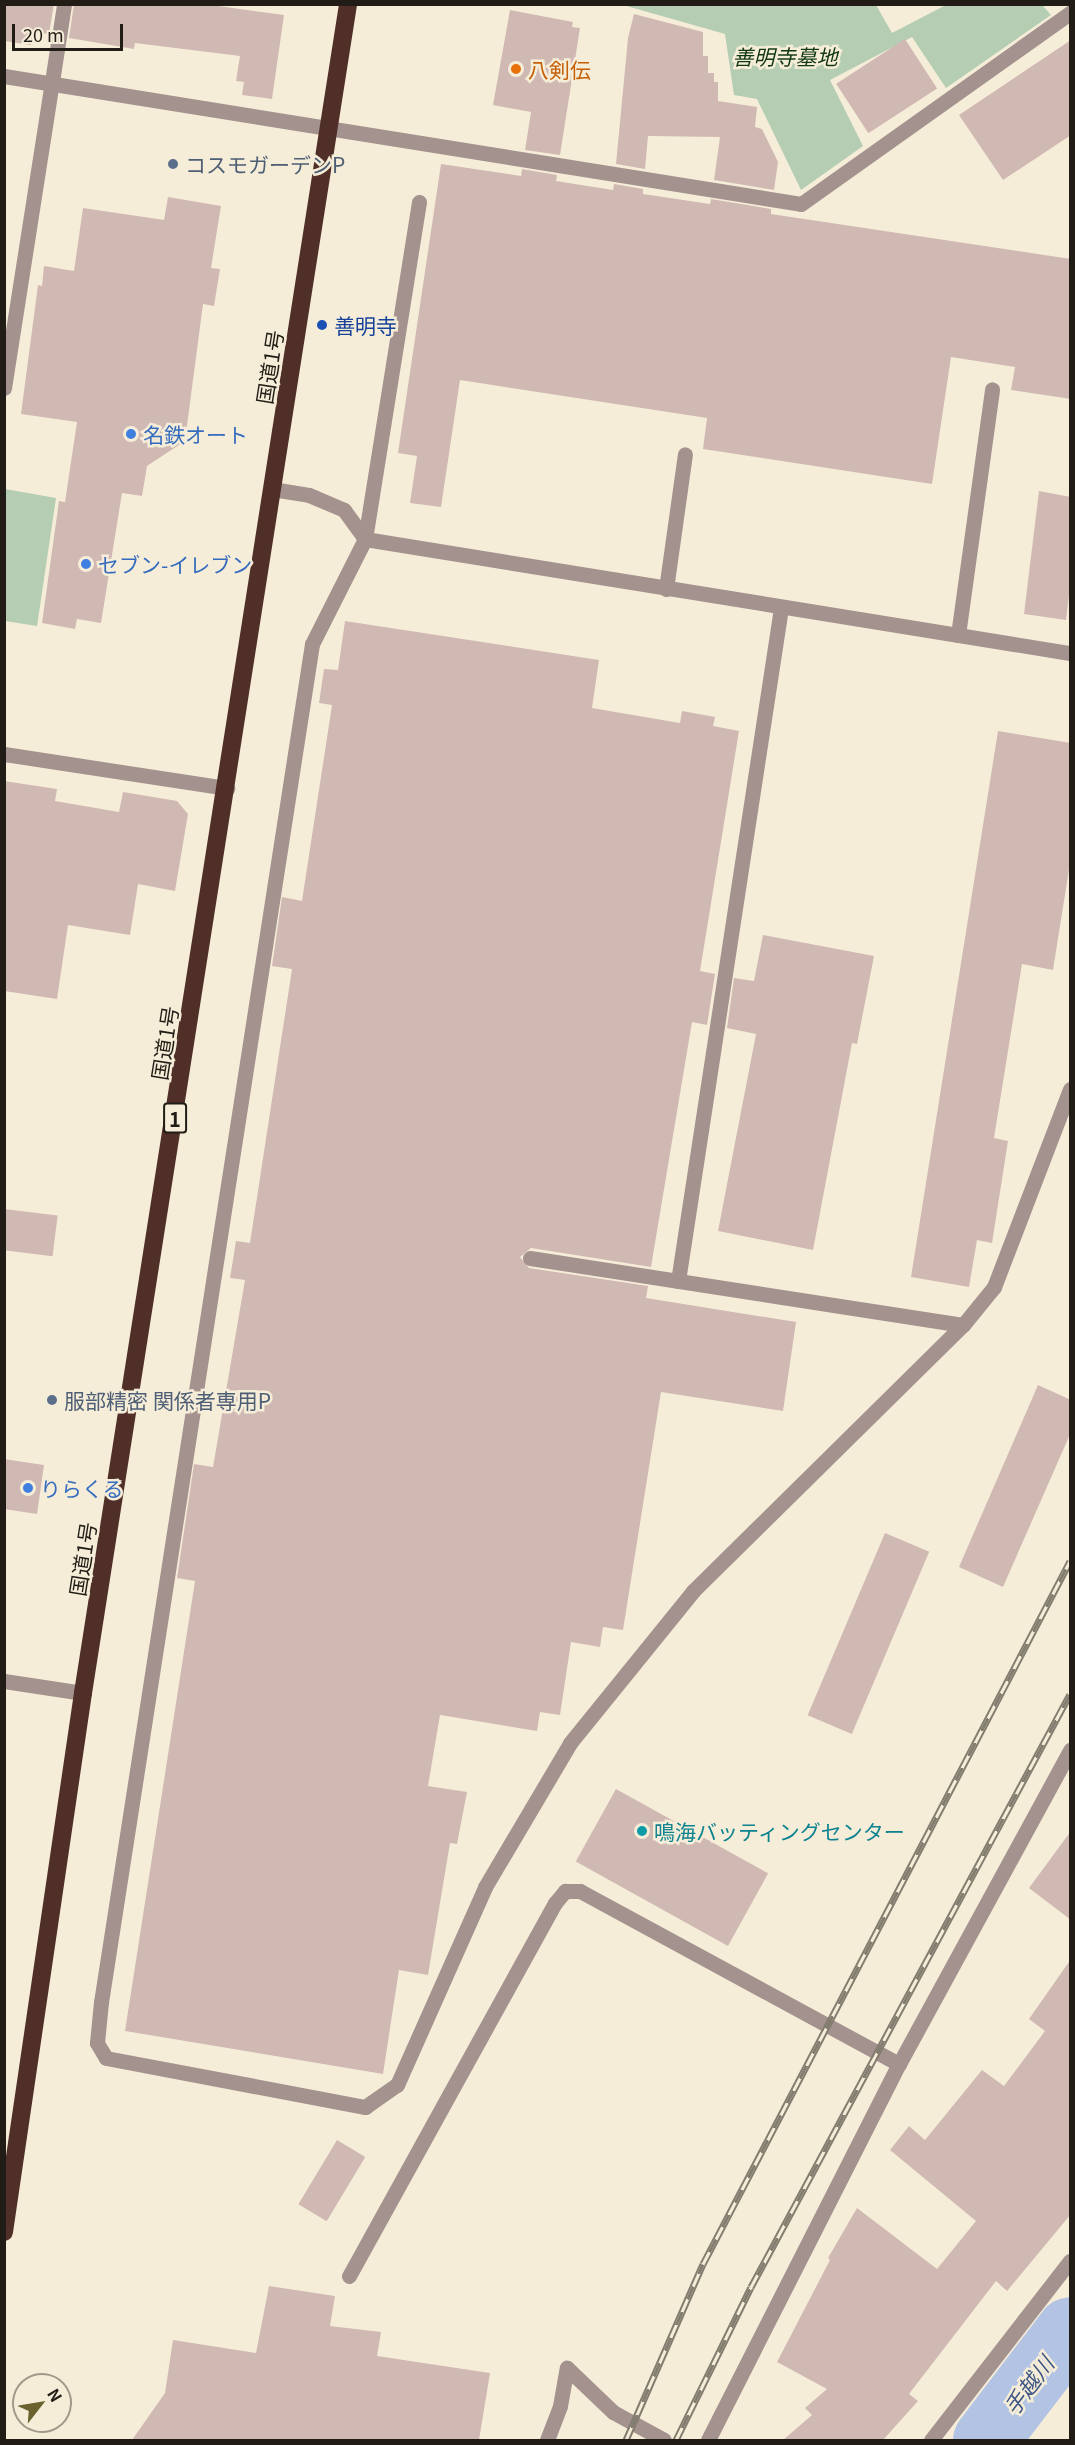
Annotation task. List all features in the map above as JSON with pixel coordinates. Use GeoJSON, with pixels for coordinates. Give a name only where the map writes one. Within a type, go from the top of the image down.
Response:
{"type":"FeatureCollection","features":[{"type":"Feature","properties":{"kind":"highway","name":"国道1号"},"geometry":{"type":"LineString","coordinates":[[4,2232],[10,2164],[272,489],[331,129],[348,4]]}},
{"type":"Feature","properties":{"kind":"street"},"geometry":{"type":"LineString","coordinates":[[4,388],[64,4]]}},
{"type":"Feature","properties":{"kind":"street"},"geometry":{"type":"LineString","coordinates":[[4,76],[801,204],[1071,13]]}},
{"type":"Feature","properties":{"kind":"street"},"geometry":{"type":"LineString","coordinates":[[418,202],[365,539],[312,644],[101,2002],[97,2043],[106,2058],[365,2107],[397,2085],[485,1887],[570,1743],[693,1592],[963,1325],[994,1287],[1071,1089]]}},
{"type":"Feature","properties":{"kind":"street"},"geometry":{"type":"LineString","coordinates":[[958,635],[992,389]]}},
{"type":"Feature","properties":{"kind":"street"},"geometry":{"type":"LineString","coordinates":[[666,588],[685,454]]}},
{"type":"Feature","properties":{"kind":"street"},"geometry":{"type":"LineString","coordinates":[[272,489],[309,495],[344,510],[365,539],[781,608],[1071,653]]}},
{"type":"Feature","properties":{"kind":"street"},"geometry":{"type":"LineString","coordinates":[[678,1281],[781,608]]}},
{"type":"Feature","properties":{"kind":"street"},"geometry":{"type":"LineString","coordinates":[[4,754],[227,788]]}},
{"type":"Feature","properties":{"kind":"street"},"geometry":{"type":"LineString","coordinates":[[530,1258],[963,1325]]}},
{"type":"Feature","properties":{"kind":"street"},"geometry":{"type":"LineString","coordinates":[[4,1681],[83,1693]]}},
{"type":"Feature","properties":{"kind":"street"},"geometry":{"type":"LineString","coordinates":[[708,2440],[899,2064],[1071,1750]]}},
{"type":"Feature","properties":{"kind":"street"},"geometry":{"type":"LineString","coordinates":[[349,2276],[555,1904],[565,1891],[580,1891],[899,2064]]}},
{"type":"Feature","properties":{"kind":"street"},"geometry":{"type":"LineString","coordinates":[[931,2440],[1071,2261]]}},
{"type":"Feature","properties":{"kind":"street"},"geometry":{"type":"LineString","coordinates":[[547,2440],[560,2406],[567,2368],[613,2412],[664,2440]]}},
{"type":"Feature","properties":{"kind":"green space","name":"善明寺墓地"},"geometry":{"type":"Polygon","coordinates":[[[623,5],[876,5],[892,33],[946,5],[1042,5],[1051,15],[946,88],[912,37],[830,80],[863,146],[801,190],[757,99],[734,95],[725,34],[623,5]]]}},
{"type":"Feature","properties":{"kind":"green space"},"geometry":{"type":"Polygon","coordinates":[[[5,489],[56,498],[37,626],[5,621],[5,489]]]}},
{"type":"Feature","properties":{"kind":"building"},"geometry":{"type":"Polygon","coordinates":[[[4,4],[54,4],[49,34],[33,32],[31,45],[4,41],[4,4]]]}},
{"type":"Feature","properties":{"kind":"building"},"geometry":{"type":"Polygon","coordinates":[[[74,4],[204,4],[284,15],[272,99],[242,95],[244,82],[236,81],[240,56],[135,43],[134,49],[69,38],[74,4]]]}},
{"type":"Feature","properties":{"kind":"building"},"geometry":{"type":"Polygon","coordinates":[[[510,10],[573,22],[572,27],[580,28],[560,155],[525,150],[531,112],[493,105],[510,10]]]}},
{"type":"Feature","properties":{"kind":"building"},"geometry":{"type":"Polygon","coordinates":[[[634,14],[703,32],[703,56],[708,56],[708,73],[714,73],[714,82],[718,82],[718,101],[757,107],[755,127],[762,129],[778,162],[774,190],[714,180],[720,137],[648,136],[645,169],[616,164],[628,38],[634,14]]]}},
{"type":"Feature","properties":{"kind":"building"},"geometry":{"type":"Polygon","coordinates":[[[905,39],[937,88],[868,133],[836,84],[905,39]]]}},
{"type":"Feature","properties":{"kind":"building"},"geometry":{"type":"Polygon","coordinates":[[[1071,40],[1071,135],[1003,180],[959,115],[1071,40]]]}},
{"type":"Feature","properties":{"kind":"building"},"geometry":{"type":"Polygon","coordinates":[[[441,164],[521,176],[522,169],[557,175],[556,181],[613,190],[614,184],[643,189],[643,194],[710,204],[711,199],[771,209],[771,214],[1071,259],[1071,399],[1011,390],[1015,367],[951,357],[932,484],[703,449],[707,418],[460,380],[441,507],[410,503],[417,456],[398,453],[441,164]]]}},
{"type":"Feature","properties":{"kind":"building"},"geometry":{"type":"Polygon","coordinates":[[[168,197],[221,206],[211,268],[220,269],[214,306],[203,304],[185,441],[147,466],[142,496],[122,493],[101,623],[77,619],[75,629],[42,623],[59,501],[65,502],[77,422],[21,414],[38,285],[42,286],[44,266],[74,271],[83,208],[164,220],[168,197]]]}},
{"type":"Feature","properties":{"kind":"building"},"geometry":{"type":"Polygon","coordinates":[[[1039,491],[1071,497],[1071,579],[1066,620],[1024,614],[1039,491]]]}},
{"type":"Feature","properties":{"kind":"building"},"geometry":{"type":"Polygon","coordinates":[[[345,621],[599,660],[592,708],[680,723],[682,711],[715,717],[713,726],[739,731],[700,971],[715,974],[707,1025],[692,1022],[651,1267],[531,1248],[520,1257],[529,1268],[648,1286],[646,1298],[796,1322],[783,1411],[661,1392],[623,1630],[603,1627],[600,1647],[571,1642],[560,1715],[540,1712],[537,1731],[440,1715],[428,1786],[467,1792],[457,1844],[450,1843],[428,1975],[399,1970],[383,2074],[125,2031],[195,1581],[177,1578],[194,1464],[213,1467],[245,1280],[230,1278],[236,1241],[250,1243],[292,969],[272,966],[282,897],[302,901],[332,705],[319,703],[324,669],[338,670],[345,621]]]}},
{"type":"Feature","properties":{"kind":"building"},"geometry":{"type":"Polygon","coordinates":[[[998,731],[1071,743],[1071,857],[1053,970],[1022,964],[994,1138],[1008,1141],[992,1243],[977,1240],[969,1287],[911,1277],[998,731]]]}},
{"type":"Feature","properties":{"kind":"building"},"geometry":{"type":"Polygon","coordinates":[[[4,781],[57,789],[55,801],[119,812],[123,792],[177,801],[188,814],[175,891],[138,884],[130,935],[68,925],[57,999],[4,991],[4,781]]]}},
{"type":"Feature","properties":{"kind":"building"},"geometry":{"type":"Polygon","coordinates":[[[763,935],[874,956],[857,1044],[852,1043],[813,1250],[718,1231],[756,1034],[727,1028],[734,978],[754,981],[763,935]]]}},
{"type":"Feature","properties":{"kind":"building"},"geometry":{"type":"Polygon","coordinates":[[[4,1209],[58,1216],[53,1256],[4,1250],[4,1209]]]}},
{"type":"Feature","properties":{"kind":"building"},"geometry":{"type":"Polygon","coordinates":[[[1038,1385],[1071,1400],[1071,1432],[1003,1587],[959,1567],[1038,1385]]]}},
{"type":"Feature","properties":{"kind":"building"},"geometry":{"type":"Polygon","coordinates":[[[4,1459],[44,1465],[37,1514],[4,1509],[4,1459]]]}},
{"type":"Feature","properties":{"kind":"building"},"geometry":{"type":"Polygon","coordinates":[[[885,1533],[929,1552],[852,1734],[808,1715],[885,1533]]]}},
{"type":"Feature","properties":{"kind":"building","name":"鳴海バッティングセンター"},"geometry":{"type":"Polygon","coordinates":[[[616,1789],[768,1873],[728,1946],[576,1862],[616,1789]]]}},
{"type":"Feature","properties":{"kind":"building"},"geometry":{"type":"Polygon","coordinates":[[[1071,1831],[1071,1920],[1029,1888],[1071,1831]]]}},
{"type":"Feature","properties":{"kind":"building"},"geometry":{"type":"Polygon","coordinates":[[[1071,1959],[1071,2214],[1007,2291],[996,2281],[909,2394],[918,2401],[883,2440],[783,2440],[812,2415],[805,2408],[827,2389],[777,2362],[830,2260],[828,2258],[857,2208],[937,2269],[976,2221],[890,2150],[909,2126],[925,2140],[982,2070],[1004,2086],[1045,2031],[1029,2019],[1071,1959]]]}},
{"type":"Feature","properties":{"kind":"building"},"geometry":{"type":"Polygon","coordinates":[[[337,2140],[365,2157],[327,2221],[298,2204],[337,2140]]]}},
{"type":"Feature","properties":{"kind":"building"},"geometry":{"type":"Polygon","coordinates":[[[269,2286],[335,2296],[330,2326],[381,2332],[377,2356],[490,2373],[479,2440],[132,2440],[165,2393],[173,2340],[256,2353],[269,2286]]]}},
{"type":"Feature","properties":{"kind":"waterway","name":"手越川"},"geometry":{"type":"LineString","coordinates":[[986,2440],[1070,2330]]}},
{"type":"Feature","properties":{"kind":"railway"},"geometry":{"type":"LineString","coordinates":[[626,2440],[703,2264],[1070,1561]]}},
{"type":"Feature","properties":{"kind":"railway"},"geometry":{"type":"LineString","coordinates":[[676,2440],[751,2287],[1070,1694]]}},
{"type":"Feature","properties":{"kind":"place","name":"八剣伝"},"geometry":{"type":"Point","coordinates":[516,69]}},
{"type":"Feature","properties":{"kind":"place","name":"コスモガーデンP"},"geometry":{"type":"Point","coordinates":[173,164]}},
{"type":"Feature","properties":{"kind":"place","name":"善明寺"},"geometry":{"type":"Point","coordinates":[322,325]}},
{"type":"Feature","properties":{"kind":"place","name":"名鉄オート"},"geometry":{"type":"Point","coordinates":[131,434]}},
{"type":"Feature","properties":{"kind":"place","name":"セブン-イレブン"},"geometry":{"type":"Point","coordinates":[86,564]}},
{"type":"Feature","properties":{"kind":"place","name":"服部精密 関係者専用P"},"geometry":{"type":"Point","coordinates":[52,1400]}},
{"type":"Feature","properties":{"kind":"place","name":"りらくる"},"geometry":{"type":"Point","coordinates":[28,1488]}},
{"type":"Feature","properties":{"kind":"place","name":"鳴海バッティングセンター"},"geometry":{"type":"Point","coordinates":[642,1831]}}]}
